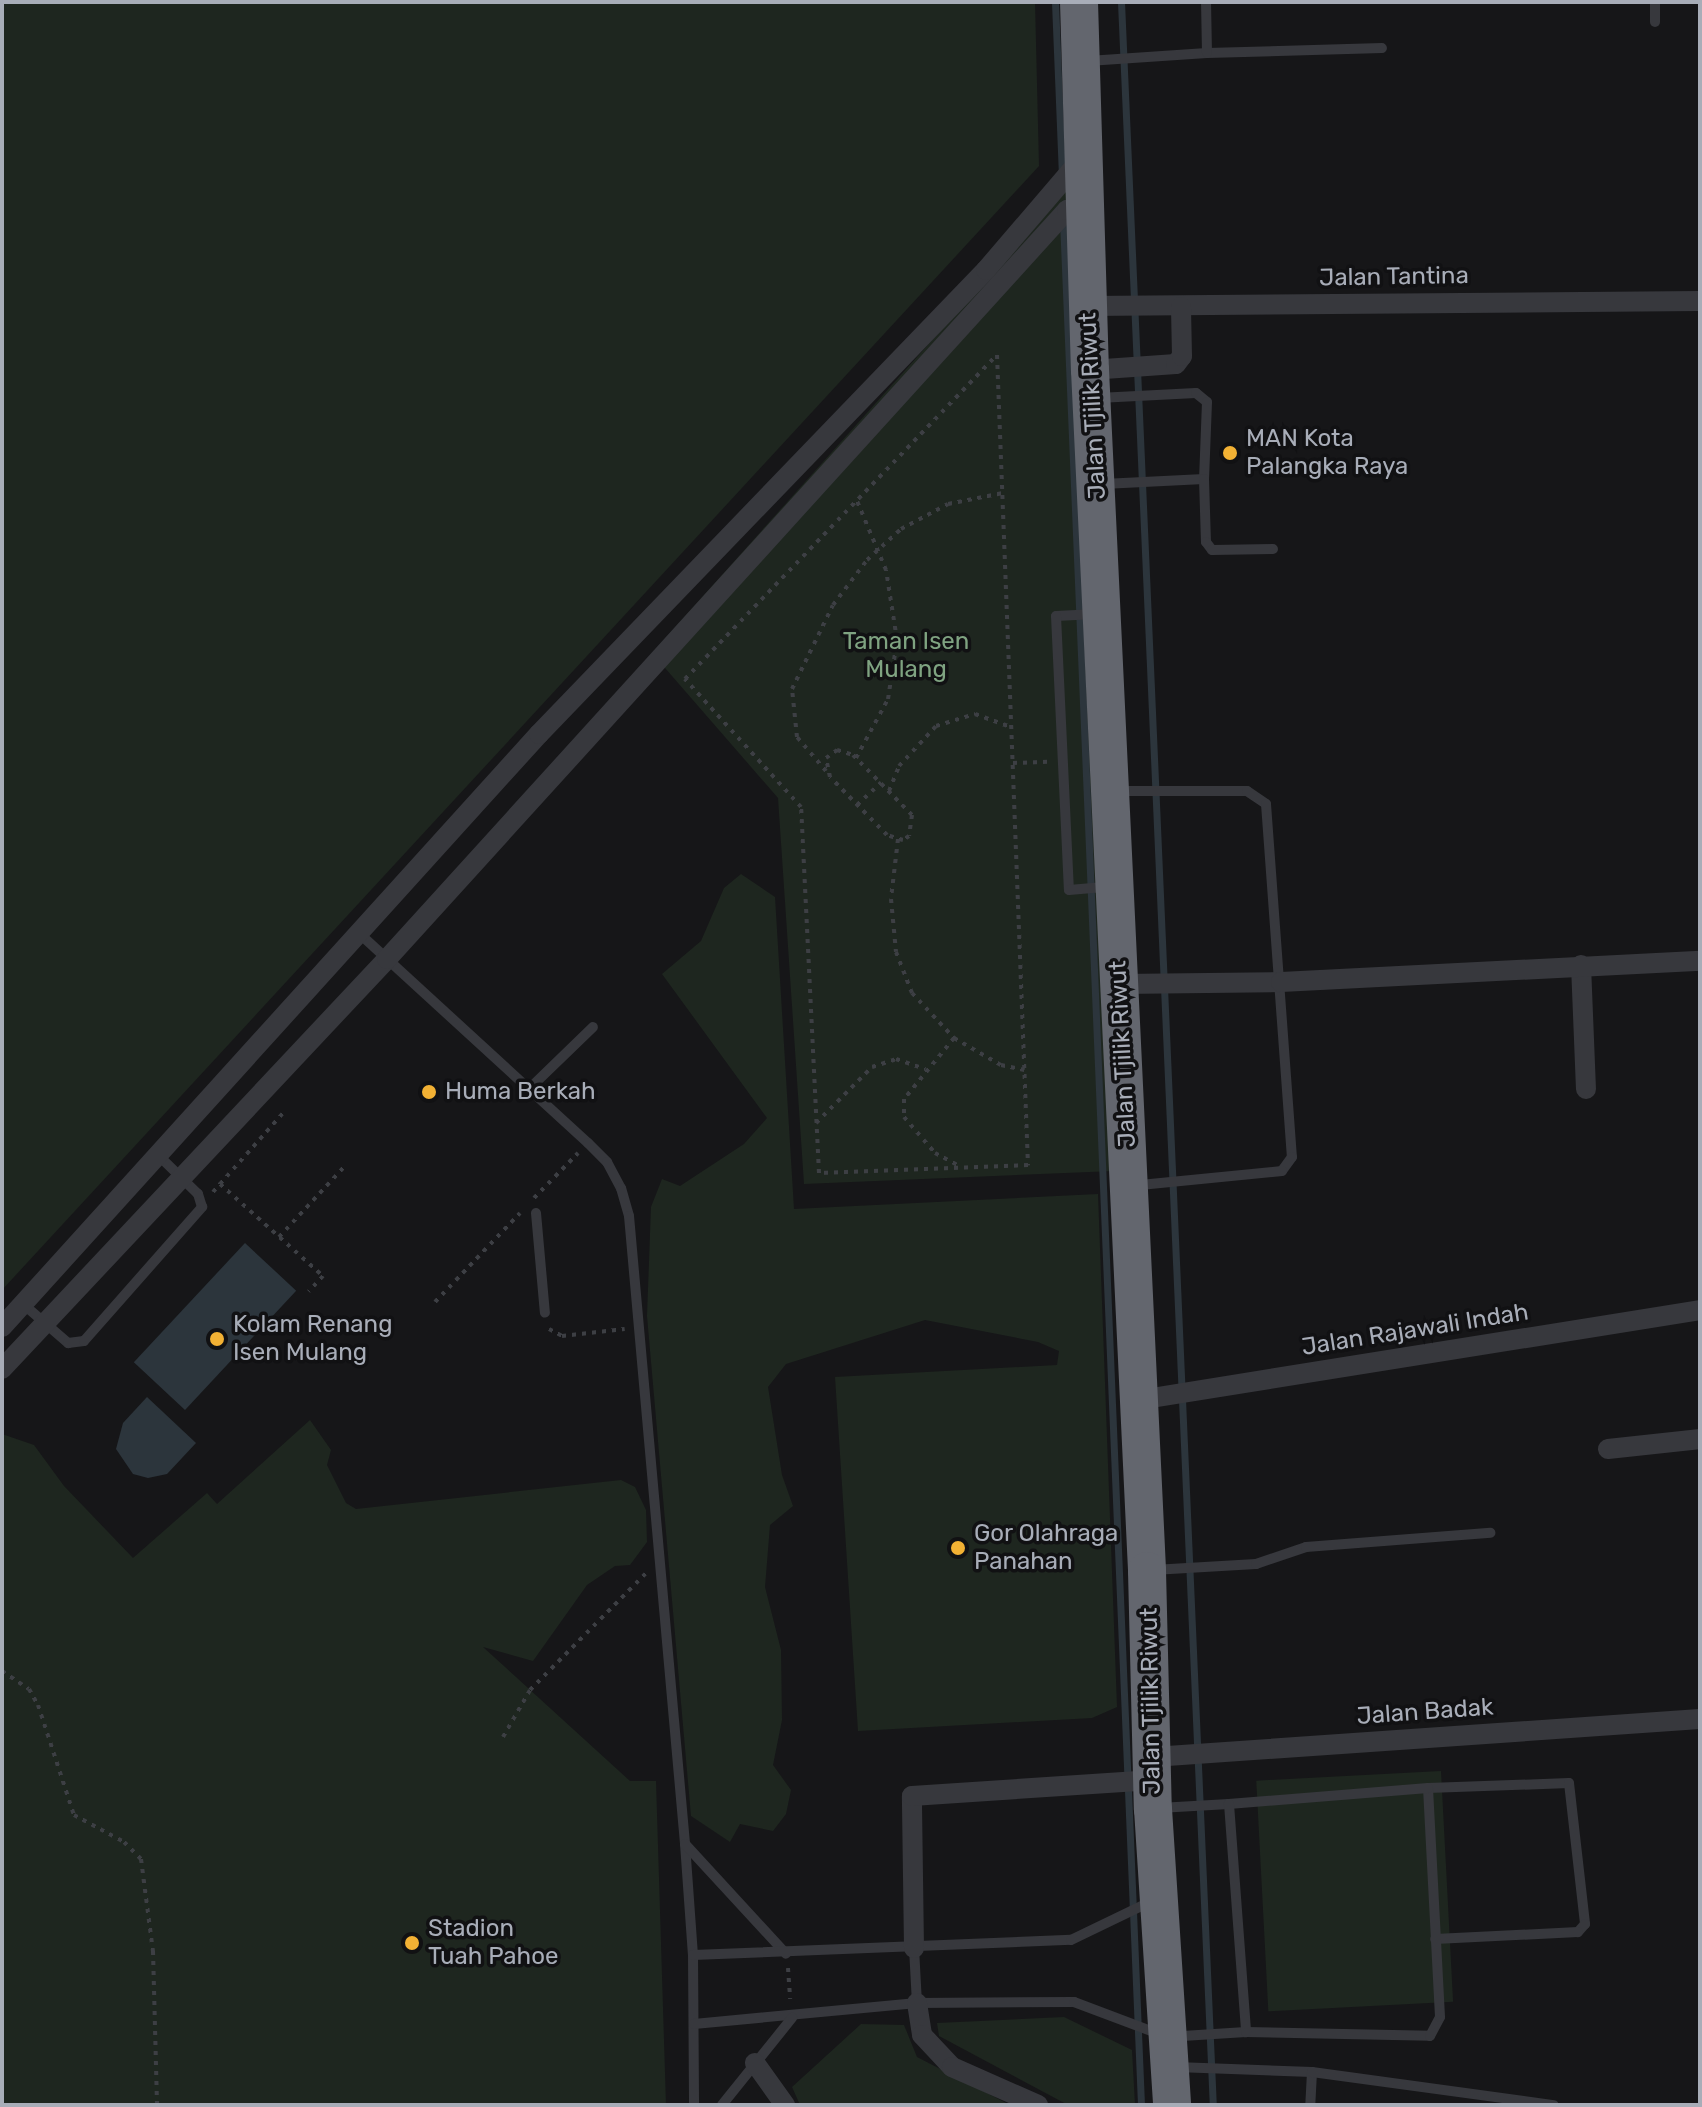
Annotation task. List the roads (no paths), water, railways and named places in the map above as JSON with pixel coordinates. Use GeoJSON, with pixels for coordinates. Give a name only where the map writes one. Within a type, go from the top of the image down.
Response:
{"type":"FeatureCollection","features":[{"type":"Feature","properties":{"kind":"highway","name":"Jalan Tjilik Riwut"},"geometry":{"type":"LineString","coordinates":[[1079,2],[1091,384],[1147,1571],[1145,1782],[1159,1897],[1172,2105]]}},
{"type":"Feature","properties":{"kind":"street"},"geometry":{"type":"LineString","coordinates":[[2,1327],[361,935],[539,734],[986,270],[1085,154]]}},
{"type":"Feature","properties":{"kind":"street"},"geometry":{"type":"LineString","coordinates":[[2,1369],[387,959],[1067,210],[1086,204]]}},
{"type":"Feature","properties":{"kind":"street","name":"Jalan Tantina"},"geometry":{"type":"LineString","coordinates":[[1088,306],[1700,301]]}},
{"type":"Feature","properties":{"kind":"street"},"geometry":{"type":"LineString","coordinates":[[1091,384],[1176,364],[1182,356],[1181,307]]}},
{"type":"Feature","properties":{"kind":"street"},"geometry":{"type":"LineString","coordinates":[[1121,984],[1281,982],[1700,961]]}},
{"type":"Feature","properties":{"kind":"street"},"geometry":{"type":"LineString","coordinates":[[1581,965],[1586,1089]]}},
{"type":"Feature","properties":{"kind":"street","name":"Jalan Rajawali Indah"},"geometry":{"type":"LineString","coordinates":[[1139,1400],[1700,1310]]}},
{"type":"Feature","properties":{"kind":"street"},"geometry":{"type":"LineString","coordinates":[[1608,1449],[1700,1439]]}},
{"type":"Feature","properties":{"kind":"street","name":"Jalan Badak"},"geometry":{"type":"LineString","coordinates":[[914,1948],[912,1796],[1145,1782],[1700,1719]]}},
{"type":"Feature","properties":{"kind":"street"},"geometry":{"type":"LineString","coordinates":[[917,2003],[922,2035],[952,2067],[1038,2105]]}},
{"type":"Feature","properties":{"kind":"street"},"geometry":{"type":"LineString","coordinates":[[755,2063],[785,2105]]}},
{"type":"Feature","properties":{"kind":"lane"},"geometry":{"type":"LineString","coordinates":[[1206,2],[1207,53]]}},
{"type":"Feature","properties":{"kind":"lane"},"geometry":{"type":"LineString","coordinates":[[1655,2],[1655,22]]}},
{"type":"Feature","properties":{"kind":"lane"},"geometry":{"type":"LineString","coordinates":[[1082,62],[1207,53],[1382,48]]}},
{"type":"Feature","properties":{"kind":"lane"},"geometry":{"type":"LineString","coordinates":[[1091,384],[1201,395],[1207,402],[1204,479],[1206,542],[1212,550],[1273,549]]}},
{"type":"Feature","properties":{"kind":"lane"},"geometry":{"type":"LineString","coordinates":[[1097,485],[1204,479]]}},
{"type":"Feature","properties":{"kind":"lane"},"geometry":{"type":"LineString","coordinates":[[1102,614],[1056,616],[1069,890],[1115,887]]}},
{"type":"Feature","properties":{"kind":"lane"},"geometry":{"type":"LineString","coordinates":[[1110,791],[1247,791],[1262,798],[1281,982],[1290,1164],[1278,1171],[1129,1186]]}},
{"type":"Feature","properties":{"kind":"lane"},"geometry":{"type":"LineString","coordinates":[[361,935],[607,1162],[625,1202],[662,1557],[685,1844],[693,1955],[694,2105]]}},
{"type":"Feature","properties":{"kind":"lane"},"geometry":{"type":"LineString","coordinates":[[529,1089],[593,1027]]}},
{"type":"Feature","properties":{"kind":"lane"},"geometry":{"type":"LineString","coordinates":[[23,1304],[68,1343],[80,1343],[203,1202],[184,1178],[159,1156]]}},
{"type":"Feature","properties":{"kind":"lane"},"geometry":{"type":"LineString","coordinates":[[536,1213],[545,1313]]}},
{"type":"Feature","properties":{"kind":"lane"},"geometry":{"type":"LineString","coordinates":[[1147,1571],[1256,1564],[1294,1549],[1346,1543],[1490,1533]]}},
{"type":"Feature","properties":{"kind":"lane"},"geometry":{"type":"LineString","coordinates":[[1145,1782],[1229,1804],[1428,1788],[1569,1783],[1585,1924],[1578,1932],[1435,1939]]}},
{"type":"Feature","properties":{"kind":"lane"},"geometry":{"type":"LineString","coordinates":[[1168,2052],[1246,2032],[1433,2035],[1440,2017],[1428,1788]]}},
{"type":"Feature","properties":{"kind":"lane"},"geometry":{"type":"LineString","coordinates":[[1229,1804],[1246,2032]]}},
{"type":"Feature","properties":{"kind":"lane"},"geometry":{"type":"LineString","coordinates":[[685,1844],[786,1954]]}},
{"type":"Feature","properties":{"kind":"lane"},"geometry":{"type":"LineString","coordinates":[[693,1955],[786,1954],[1071,1940],[1159,1897]]}},
{"type":"Feature","properties":{"kind":"lane"},"geometry":{"type":"LineString","coordinates":[[914,1948],[917,2003]]}},
{"type":"Feature","properties":{"kind":"lane"},"geometry":{"type":"LineString","coordinates":[[694,2024],[792,2018],[917,2003],[1074,2002],[1168,2052],[1497,2100],[1554,2105]]}},
{"type":"Feature","properties":{"kind":"lane"},"geometry":{"type":"LineString","coordinates":[[722,2105],[792,2018]]}},
{"type":"Feature","properties":{"kind":"lane"},"geometry":{"type":"LineString","coordinates":[[1310,2105],[1312,2072]]}},
{"type":"Feature","properties":{"kind":"waterway"},"geometry":{"type":"LineString","coordinates":[[1055,2],[1062,176]]}},
{"type":"Feature","properties":{"kind":"waterway"},"geometry":{"type":"LineString","coordinates":[[1121,2],[1213,2105]]}},
{"type":"Feature","properties":{"kind":"waterway"},"geometry":{"type":"LineString","coordinates":[[1063,220],[1141,2105]]}},
{"type":"Feature","properties":{"kind":"place","name":"MAN Kota Palangka Raya"},"geometry":{"type":"Point","coordinates":[1230,453]}},
{"type":"Feature","properties":{"kind":"place","name":"Huma Berkah"},"geometry":{"type":"Point","coordinates":[429,1092]}},
{"type":"Feature","properties":{"kind":"place","name":"Kolam Renang Isen Mulang"},"geometry":{"type":"Point","coordinates":[217,1339]}},
{"type":"Feature","properties":{"kind":"place","name":"Gor Olahraga Panahan"},"geometry":{"type":"Point","coordinates":[958,1548]}},
{"type":"Feature","properties":{"kind":"place","name":"Stadion Tuah Pahoe"},"geometry":{"type":"Point","coordinates":[412,1943]}},
{"type":"Feature","properties":{"kind":"park label","name":"Taman Isen Mulang"},"geometry":{"type":"Point","coordinates":[906,656]}}]}
